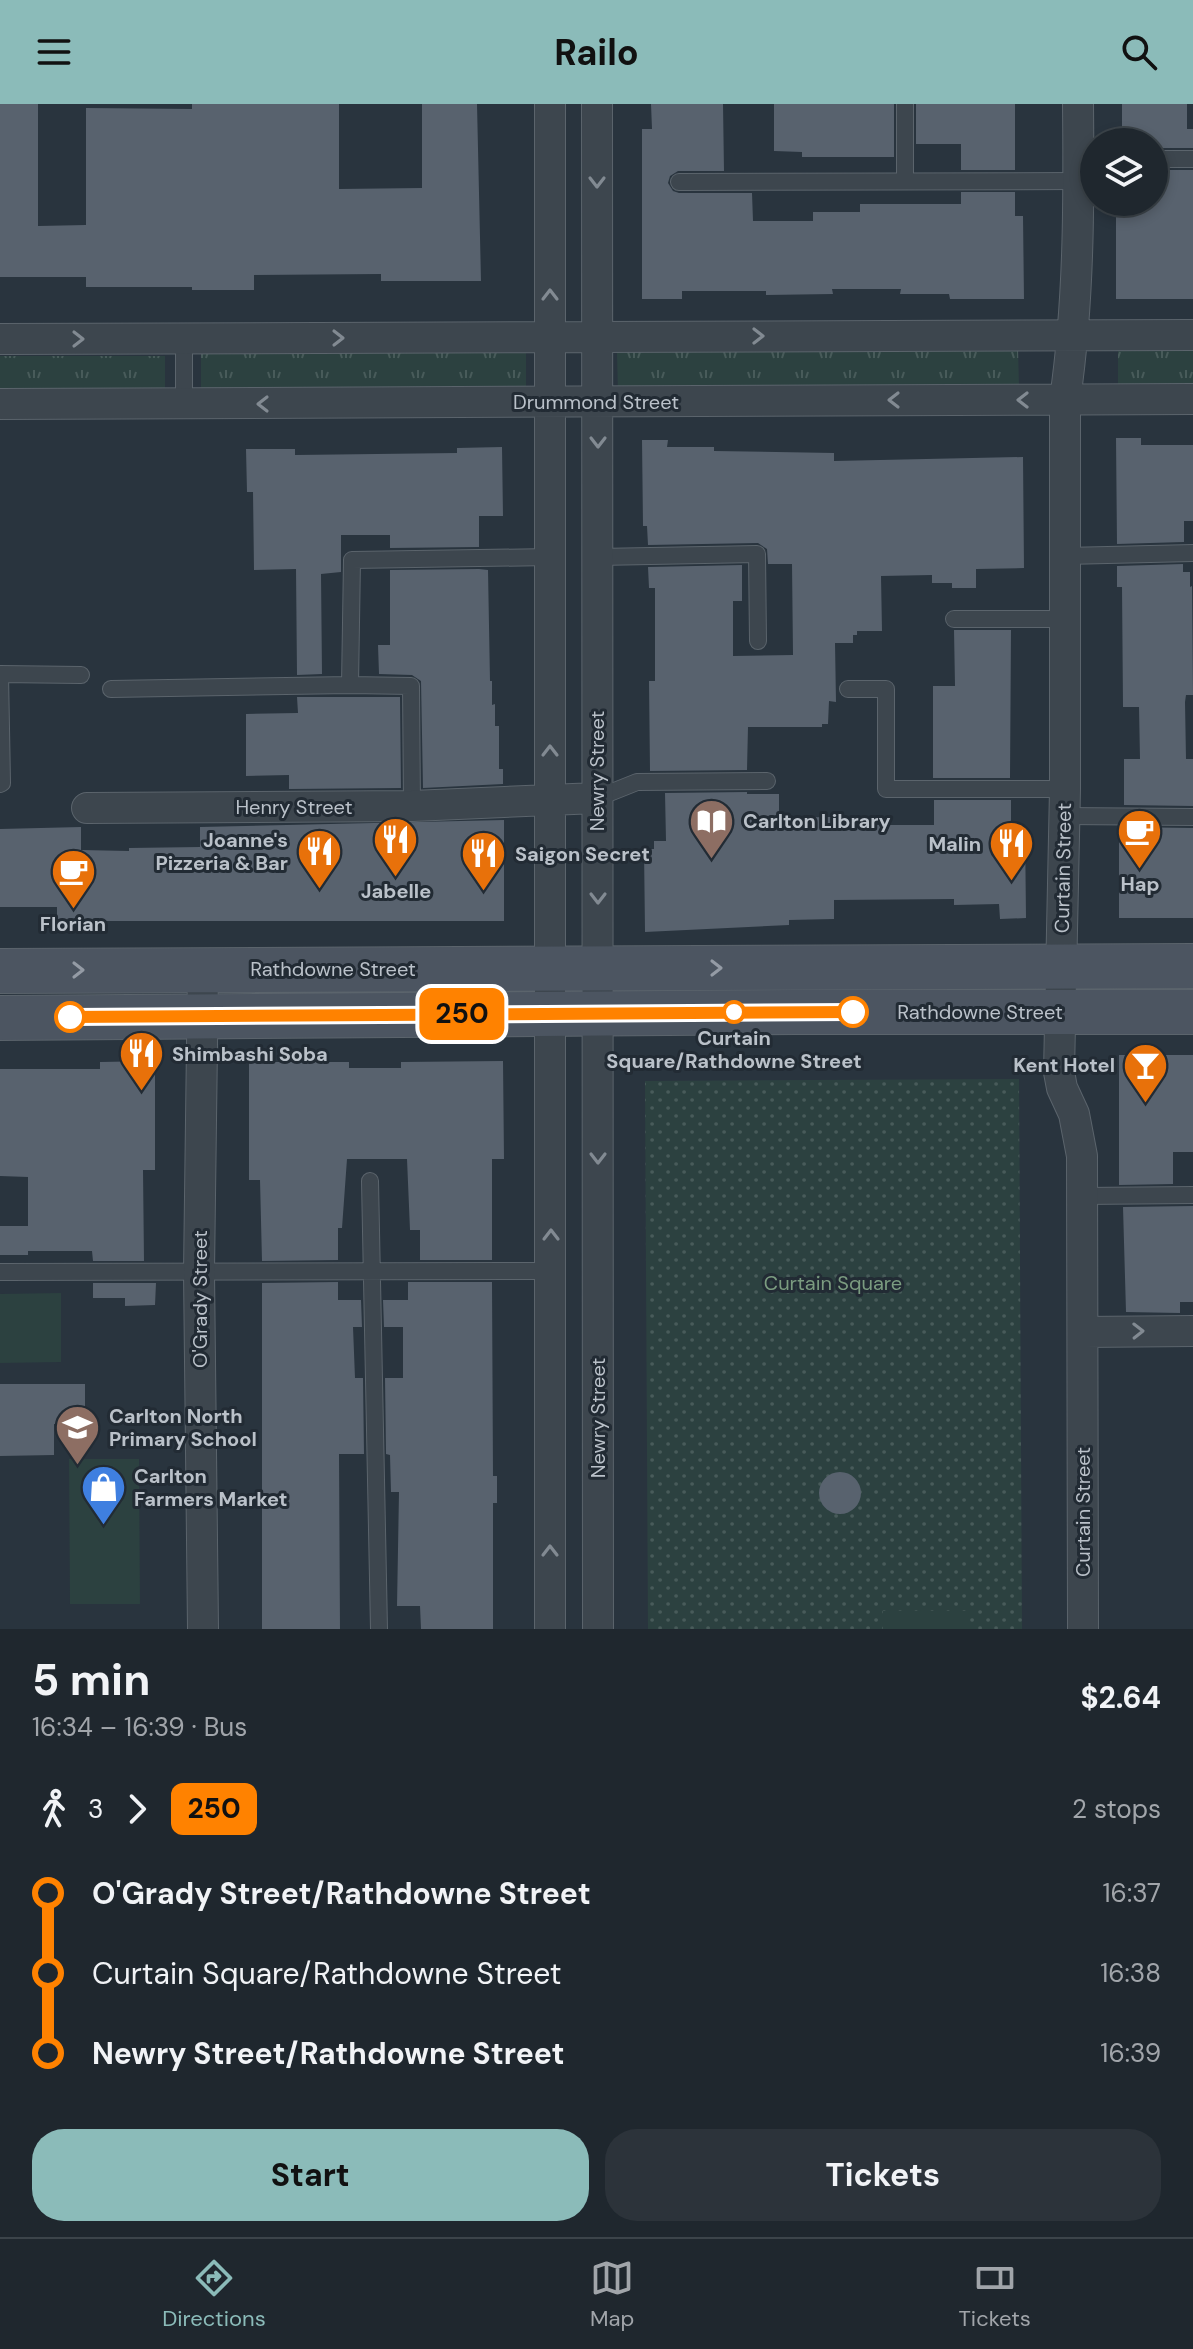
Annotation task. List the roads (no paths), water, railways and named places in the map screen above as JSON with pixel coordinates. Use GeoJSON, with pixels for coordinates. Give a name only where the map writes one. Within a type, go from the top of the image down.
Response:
{"type":"FeatureCollection","features":[{"type":"Feature","properties":{"kind":"street"},"geometry":{"type":"LineString","coordinates":[[550,104],[550,1629]]}},
{"type":"Feature","properties":{"kind":"street","name":"Newry Street"},"geometry":{"type":"LineString","coordinates":[[597,104],[598,1629]]}},
{"type":"Feature","properties":{"kind":"street","name":"Curtain Street"},"geometry":{"type":"LineString","coordinates":[[1078,104],[1080,128]]}},
{"type":"Feature","properties":{"kind":"street","name":"Curtain Street"},"geometry":{"type":"LineString","coordinates":[[1081,216],[1074,336],[1065,399],[1066,619],[1059,1072],[1079,1135],[1082,1196],[1083,1629]]}},
{"type":"Feature","properties":{"kind":"street"},"geometry":{"type":"LineString","coordinates":[[0,339],[1193,335]]}},
{"type":"Feature","properties":{"kind":"street","name":"Drummond Street"},"geometry":{"type":"LineString","coordinates":[[0,404],[1193,399]]}},
{"type":"Feature","properties":{"kind":"street","name":"Henry Street"},"geometry":{"type":"LineString","coordinates":[[87,808],[412,806],[597,798]]}},
{"type":"Feature","properties":{"kind":"street","name":"Rathdowne Street"},"geometry":{"type":"LineString","coordinates":[[0,971],[1193,966]]}},
{"type":"Feature","properties":{"kind":"street","name":"O'Grady Street"},"geometry":{"type":"LineString","coordinates":[[203,969],[199,1272],[203,1629]]}},
{"type":"Feature","properties":{"kind":"street","name":"Rathdowne Street"},"geometry":{"type":"LineString","coordinates":[[0,1018],[1193,1012]]}},
{"type":"Feature","properties":{"kind":"street"},"geometry":{"type":"LineString","coordinates":[[1083,1332],[1193,1331]]}},
{"type":"Feature","properties":{"kind":"lane"},"geometry":{"type":"LineString","coordinates":[[905,104],[905,181]]}},
{"type":"Feature","properties":{"kind":"lane"},"geometry":{"type":"LineString","coordinates":[[1168,159],[1193,159]]}},
{"type":"Feature","properties":{"kind":"lane"},"geometry":{"type":"LineString","coordinates":[[679,182],[905,181],[1080,166]]}},
{"type":"Feature","properties":{"kind":"lane"},"geometry":{"type":"LineString","coordinates":[[184,339],[184,405]]}},
{"type":"Feature","properties":{"kind":"lane"},"geometry":{"type":"LineString","coordinates":[[1065,556],[1193,553]]}},
{"type":"Feature","properties":{"kind":"lane"},"geometry":{"type":"LineString","coordinates":[[598,557],[757,554],[758,641]]}},
{"type":"Feature","properties":{"kind":"lane"},"geometry":{"type":"LineString","coordinates":[[350,685],[352,560],[550,557]]}},
{"type":"Feature","properties":{"kind":"lane"},"geometry":{"type":"LineString","coordinates":[[954,619],[1066,619]]}},
{"type":"Feature","properties":{"kind":"lane"},"geometry":{"type":"LineString","coordinates":[[0,784],[0,674],[81,675]]}},
{"type":"Feature","properties":{"kind":"lane"},"geometry":{"type":"LineString","coordinates":[[111,689],[411,686],[412,806]]}},
{"type":"Feature","properties":{"kind":"lane"},"geometry":{"type":"LineString","coordinates":[[848,689],[886,689],[886,789],[1064,802],[1193,817]]}},
{"type":"Feature","properties":{"kind":"lane"},"geometry":{"type":"LineString","coordinates":[[597,798],[637,782],[767,781]]}},
{"type":"Feature","properties":{"kind":"lane"},"geometry":{"type":"LineString","coordinates":[[370,1181],[379,1629]]}},
{"type":"Feature","properties":{"kind":"lane"},"geometry":{"type":"LineString","coordinates":[[1082,1196],[1193,1195]]}},
{"type":"Feature","properties":{"kind":"lane"},"geometry":{"type":"LineString","coordinates":[[0,1272],[551,1271]]}},
{"type":"Feature","properties":{"kind":"place","name":"Carlton Library"},"geometry":{"type":"Point","coordinates":[712,860]}},
{"type":"Feature","properties":{"kind":"place","name":"Hap"},"geometry":{"type":"Point","coordinates":[1140,871]}},
{"type":"Feature","properties":{"kind":"place","name":"Jabelle"},"geometry":{"type":"Point","coordinates":[396,878]}},
{"type":"Feature","properties":{"kind":"place","name":"Malin"},"geometry":{"type":"Point","coordinates":[1012,883]}},
{"type":"Feature","properties":{"kind":"place","name":"Joanne's Pizzeria & Bar"},"geometry":{"type":"Point","coordinates":[319,890]}},
{"type":"Feature","properties":{"kind":"place","name":"Saigon Secret"},"geometry":{"type":"Point","coordinates":[484,893]}},
{"type":"Feature","properties":{"kind":"place","name":"Florian"},"geometry":{"type":"Point","coordinates":[73,911]}},
{"type":"Feature","properties":{"kind":"place","name":"Curtain Square/Rathdowne Street"},"geometry":{"type":"Point","coordinates":[734,1012]}},
{"type":"Feature","properties":{"kind":"place","name":"Shimbashi Soba"},"geometry":{"type":"Point","coordinates":[141,1093]}},
{"type":"Feature","properties":{"kind":"place","name":"Kent Hotel"},"geometry":{"type":"Point","coordinates":[1146,1104]}},
{"type":"Feature","properties":{"kind":"place","name":"Carlton North Primary School"},"geometry":{"type":"Point","coordinates":[78,1467]}},
{"type":"Feature","properties":{"kind":"place","name":"Carlton Farmers Market"},"geometry":{"type":"Point","coordinates":[103,1527]}},
{"type":"Feature","properties":{"kind":"park label","name":"Curtain Square"},"geometry":{"type":"Point","coordinates":[833,1283]}}]}
